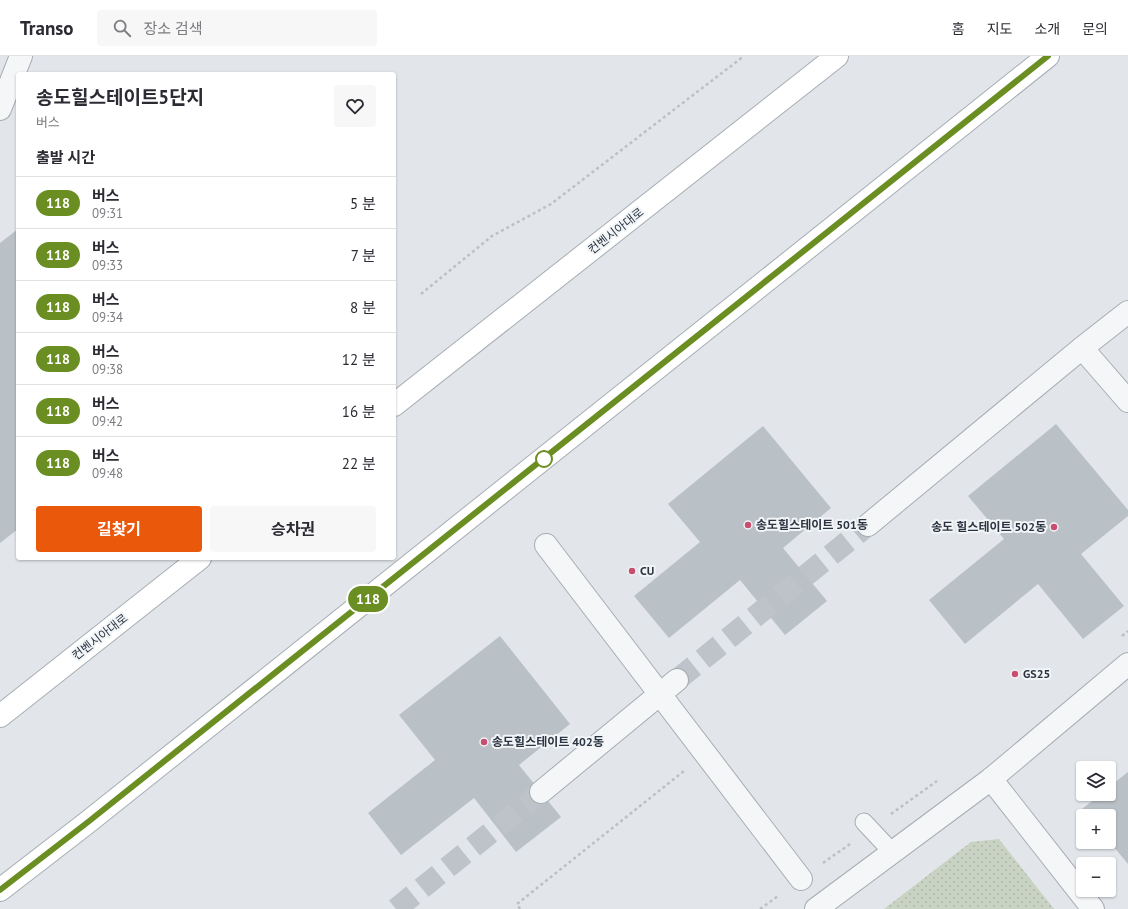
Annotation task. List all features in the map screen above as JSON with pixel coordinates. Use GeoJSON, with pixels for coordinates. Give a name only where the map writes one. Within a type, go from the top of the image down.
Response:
{"type":"FeatureCollection","features":[{"type":"Feature","properties":{"kind":"main road","name":"컨벤시아대로"},"geometry":{"type":"LineString","coordinates":[[396,403],[838,56]]}},
{"type":"Feature","properties":{"kind":"main road"},"geometry":{"type":"LineString","coordinates":[[0,890],[88,822],[1048,56]]}},
{"type":"Feature","properties":{"kind":"main road","name":"컨벤시아대로"},"geometry":{"type":"LineString","coordinates":[[0,716],[197,560]]}},
{"type":"Feature","properties":{"kind":"street"},"geometry":{"type":"LineString","coordinates":[[0,109],[21,56]]}},
{"type":"Feature","properties":{"kind":"street"},"geometry":{"type":"LineString","coordinates":[[868,525],[1082,348],[1128,312]]}},
{"type":"Feature","properties":{"kind":"street"},"geometry":{"type":"LineString","coordinates":[[1082,348],[1128,401]]}},
{"type":"Feature","properties":{"kind":"street"},"geometry":{"type":"LineString","coordinates":[[546,545],[801,879]]}},
{"type":"Feature","properties":{"kind":"street"},"geometry":{"type":"LineString","coordinates":[[816,909],[992,779],[1128,664]]}},
{"type":"Feature","properties":{"kind":"street"},"geometry":{"type":"LineString","coordinates":[[541,792],[677,680]]}},
{"type":"Feature","properties":{"kind":"street"},"geometry":{"type":"LineString","coordinates":[[992,779],[1093,909]]}},
{"type":"Feature","properties":{"kind":"lane"},"geometry":{"type":"LineString","coordinates":[[867,826],[892,852]]}},
{"type":"Feature","properties":{"kind":"path"},"geometry":{"type":"LineString","coordinates":[[421,294],[492,236],[551,204],[744,56]]}},
{"type":"Feature","properties":{"kind":"path"},"geometry":{"type":"LineString","coordinates":[[1122,636],[1128,632]]}},
{"type":"Feature","properties":{"kind":"path"},"geometry":{"type":"LineString","coordinates":[[520,909],[517,904],[706,754]]}},
{"type":"Feature","properties":{"kind":"path"},"geometry":{"type":"LineString","coordinates":[[760,909],[801,879],[867,826],[940,779]]}},
{"type":"Feature","properties":{"kind":"green space"},"geometry":{"type":"Polygon","coordinates":[[[999,839],[1054,909],[884,909],[971,842],[999,839]]]}},
{"type":"Feature","properties":{"kind":"building"},"geometry":{"type":"Polygon","coordinates":[[[16,231],[16,531],[0,543],[0,243],[16,231]]]}},
{"type":"Feature","properties":{"kind":"building","name":"송도 힐스테이트 502동"},"geometry":{"type":"Polygon","coordinates":[[[1056,424],[1128,510],[1128,516],[1081,554],[1124,606],[1083,639],[1038,584],[965,644],[929,600],[1004,539],[968,496],[1056,424]]]}},
{"type":"Feature","properties":{"kind":"building","name":"송도힐스테이트 501동"},"geometry":{"type":"Polygon","coordinates":[[[763,426],[831,508],[783,548],[827,601],[785,635],[740,580],[669,638],[634,596],[700,542],[668,504],[763,426]]]}},
{"type":"Feature","properties":{"kind":"building","name":"송도힐스테이트 402동"},"geometry":{"type":"Polygon","coordinates":[[[500,636],[570,724],[519,765],[561,817],[516,852],[474,798],[401,855],[368,813],[435,760],[399,715],[500,636]]]}},
{"type":"Feature","properties":{"kind":"building"},"geometry":{"type":"Polygon","coordinates":[[[1128,772],[1128,864],[1116,849],[1116,809],[1082,809],[1092,801],[1116,801],[1116,781],[1128,772]]]}},
{"type":"Feature","properties":{"kind":"tunnel"},"geometry":{"type":"LineString","coordinates":[[677,680],[868,525]]}},
{"type":"Feature","properties":{"kind":"tunnel"},"geometry":{"type":"LineString","coordinates":[[396,909],[541,792]]}},
{"type":"Feature","properties":{"kind":"bus line","name":"118"},"geometry":{"type":"LineString","coordinates":[[0,890],[88,822],[1048,56]]}},
{"type":"Feature","properties":{"kind":"place","name":"송도힐스테이트 501동"},"geometry":{"type":"Point","coordinates":[748,525]}},
{"type":"Feature","properties":{"kind":"place","name":"송도 힐스테이트 502동"},"geometry":{"type":"Point","coordinates":[1054,527]}},
{"type":"Feature","properties":{"kind":"place","name":"CU"},"geometry":{"type":"Point","coordinates":[632,571]}},
{"type":"Feature","properties":{"kind":"place","name":"GS25"},"geometry":{"type":"Point","coordinates":[1015,674]}},
{"type":"Feature","properties":{"kind":"place","name":"송도힐스테이트 402동"},"geometry":{"type":"Point","coordinates":[484,742]}}]}
